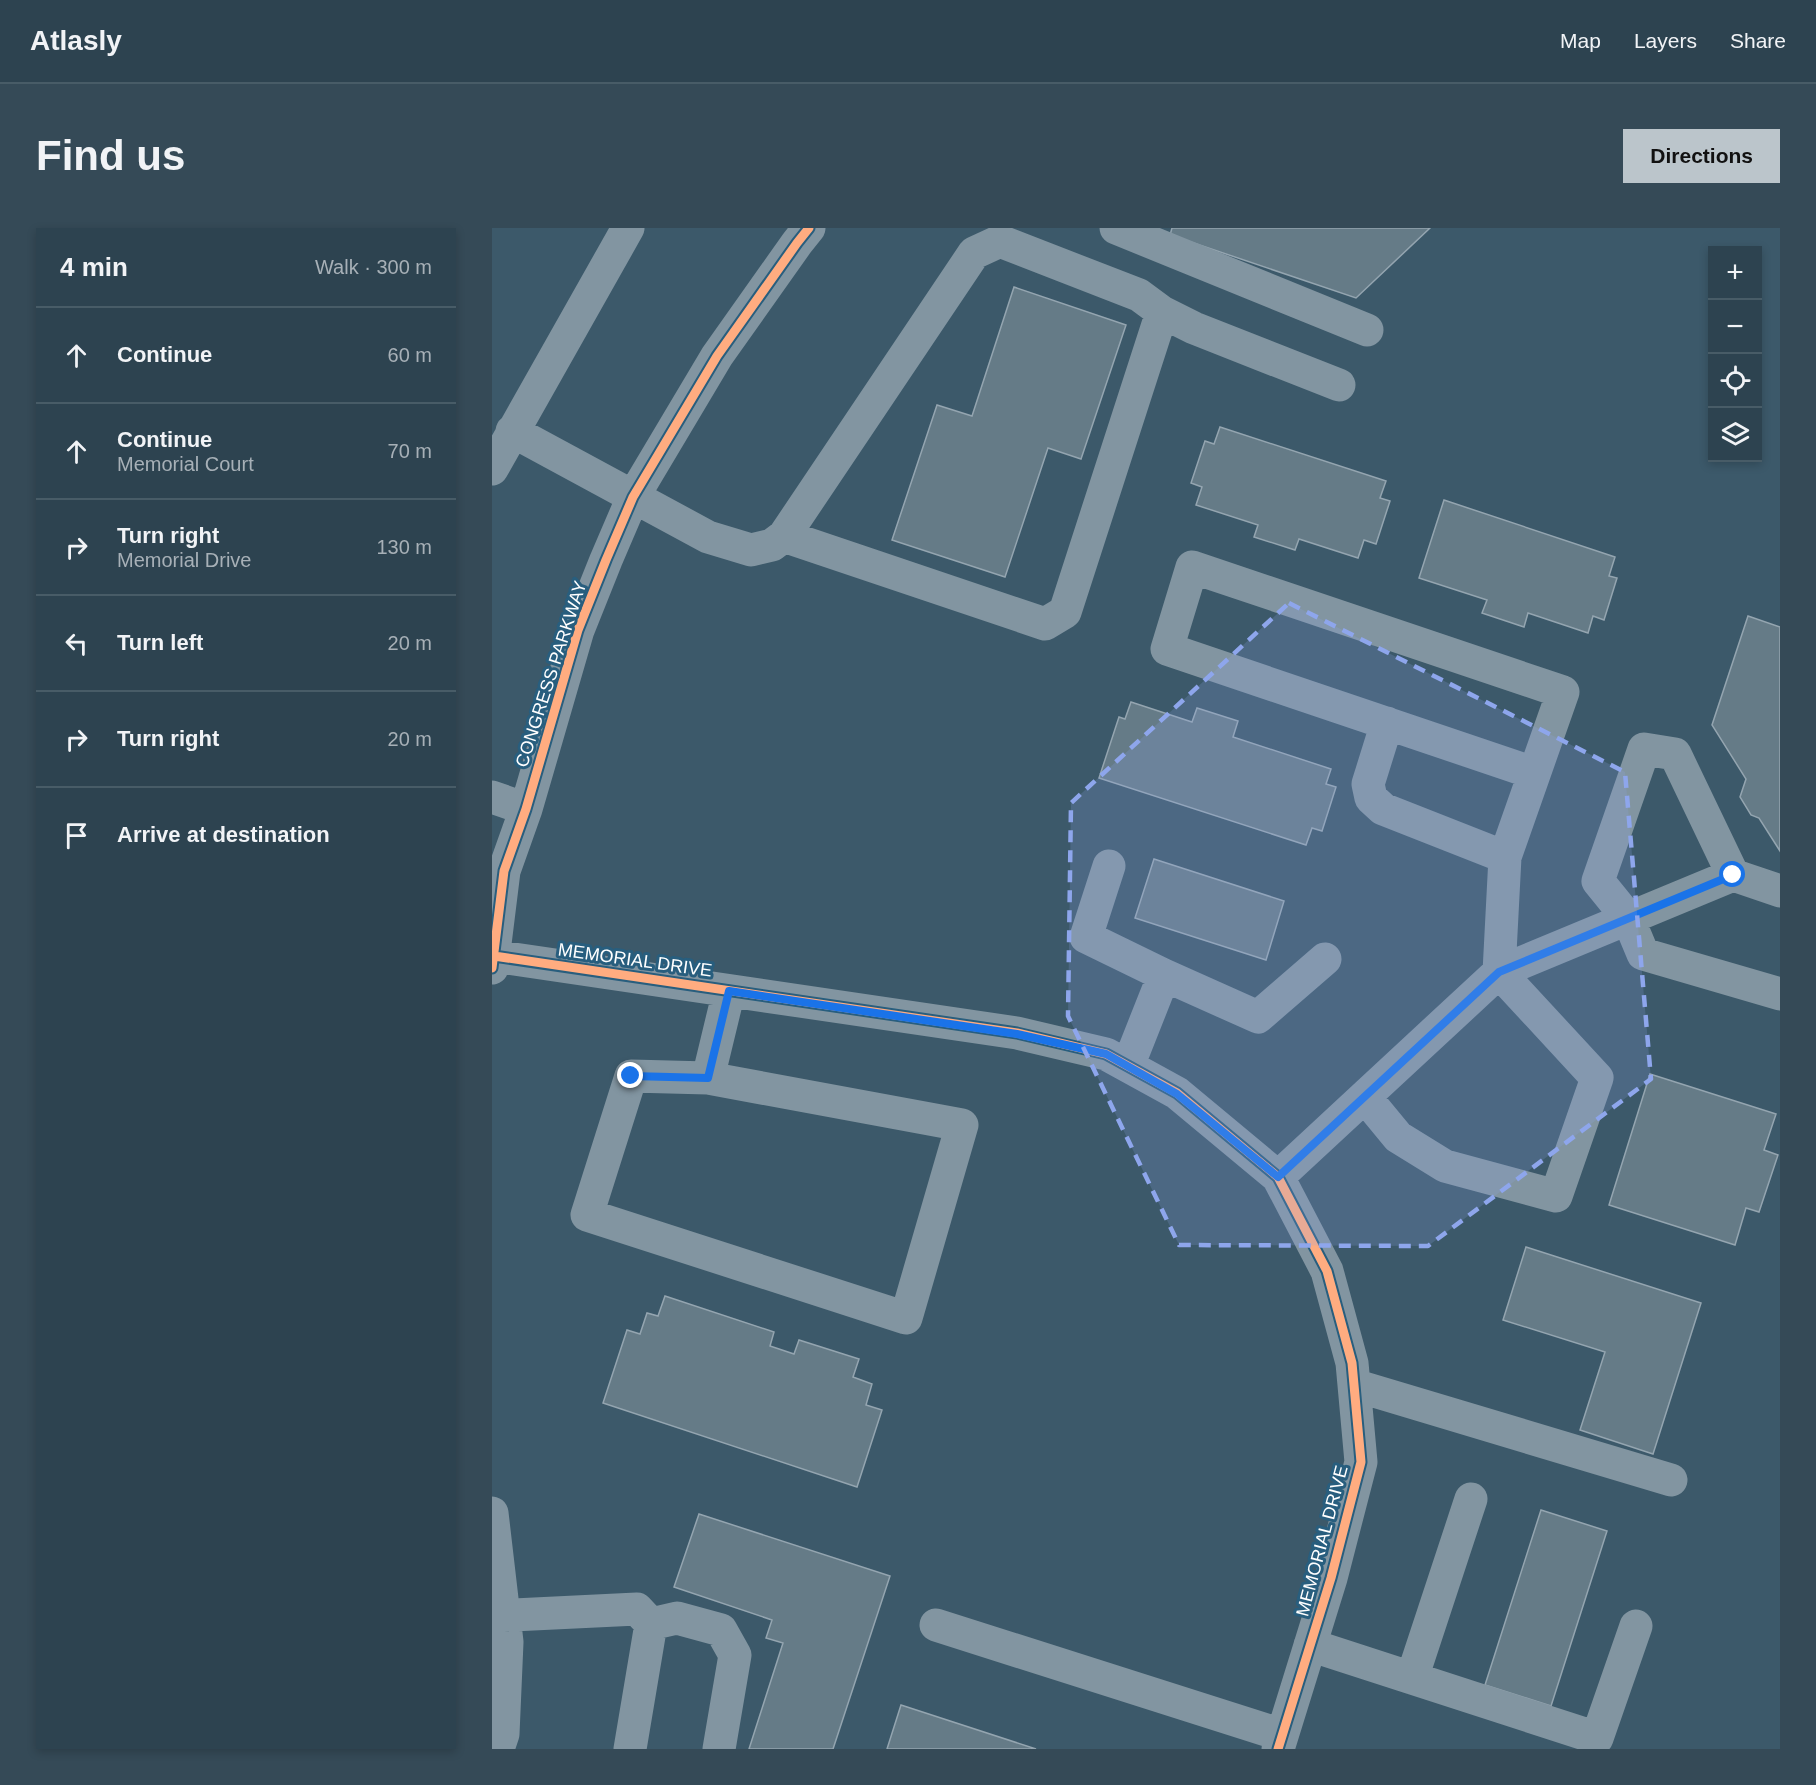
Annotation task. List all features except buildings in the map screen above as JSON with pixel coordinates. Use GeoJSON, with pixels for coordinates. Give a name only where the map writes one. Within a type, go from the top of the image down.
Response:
{"type":"FeatureCollection","features":[{"type":"Feature","properties":{"kind":"street"},"geometry":{"type":"LineString","coordinates":[[492,469],[628,228]]}},
{"type":"Feature","properties":{"kind":"street","name":"CONGRESS PARKWAY"},"geometry":{"type":"LineString","coordinates":[[493,962],[504,871],[526,809],[578,630],[633,497],[717,356],[809,228]]}},
{"type":"Feature","properties":{"kind":"street"},"geometry":{"type":"LineString","coordinates":[[1116,228],[1367,330]]}},
{"type":"Feature","properties":{"kind":"street"},"geometry":{"type":"LineString","coordinates":[[512,431],[708,537],[751,550],[772,545],[784,536],[974,254],[1000,241],[1139,295],[1162,312],[1194,328],[1339,385]]}},
{"type":"Feature","properties":{"kind":"street"},"geometry":{"type":"LineString","coordinates":[[784,536],[1045,624],[1065,612],[1162,312]]}},
{"type":"Feature","properties":{"kind":"street"},"geometry":{"type":"LineString","coordinates":[[1365,1097],[1398,1137],[1445,1166],[1556,1196],[1597,1078],[1499,972],[1505,857],[1563,692],[1192,567],[1167,649],[1534,773]]}},
{"type":"Feature","properties":{"kind":"street"},"geometry":{"type":"LineString","coordinates":[[1387,723],[1368,784],[1371,798],[1383,809],[1505,857]]}},
{"type":"Feature","properties":{"kind":"street"},"geometry":{"type":"LineString","coordinates":[[1733,875],[1675,754],[1644,749],[1598,881],[1628,918],[1643,954],[1780,994]]}},
{"type":"Feature","properties":{"kind":"street"},"geometry":{"type":"LineString","coordinates":[[492,798],[526,809]]}},
{"type":"Feature","properties":{"kind":"street"},"geometry":{"type":"LineString","coordinates":[[1109,866],[1086,937],[1258,1017],[1325,959]]}},
{"type":"Feature","properties":{"kind":"street"},"geometry":{"type":"LineString","coordinates":[[1278,1177],[1499,972],[1733,875],[1780,891]]}},
{"type":"Feature","properties":{"kind":"street","name":"MEMORIAL DRIVE"},"geometry":{"type":"LineString","coordinates":[[493,962],[729,991],[1017,1034],[1106,1054],[1177,1094],[1278,1177],[1327,1271],[1352,1363],[1360,1462],[1331,1578],[1280,1742]]}},
{"type":"Feature","properties":{"kind":"street"},"geometry":{"type":"LineString","coordinates":[[1128,1066],[1164,975]]}},
{"type":"Feature","properties":{"kind":"street"},"geometry":{"type":"LineString","coordinates":[[708,1078],[729,991]]}},
{"type":"Feature","properties":{"kind":"street"},"geometry":{"type":"LineString","coordinates":[[631,1076],[708,1078],[962,1125],[906,1318],[587,1215],[631,1076]]}},
{"type":"Feature","properties":{"kind":"street"},"geometry":{"type":"LineString","coordinates":[[1354,1385],[1671,1480]]}},
{"type":"Feature","properties":{"kind":"street"},"geometry":{"type":"LineString","coordinates":[[1412,1678],[1472,1499]]}},
{"type":"Feature","properties":{"kind":"street"},"geometry":{"type":"LineString","coordinates":[[492,1514],[498,1616],[507,1642],[502,1734],[498,1749]]}},
{"type":"Feature","properties":{"kind":"street"},"geometry":{"type":"LineString","coordinates":[[498,1616],[637,1609],[651,1624]]}},
{"type":"Feature","properties":{"kind":"street"},"geometry":{"type":"LineString","coordinates":[[651,1624],[676,1618],[721,1630],[735,1655],[719,1749]]}},
{"type":"Feature","properties":{"kind":"street"},"geometry":{"type":"LineString","coordinates":[[630,1749],[651,1624]]}},
{"type":"Feature","properties":{"kind":"street"},"geometry":{"type":"LineString","coordinates":[[936,1625],[1280,1742]]}},
{"type":"Feature","properties":{"kind":"street"},"geometry":{"type":"LineString","coordinates":[[1310,1645],[1598,1738],[1636,1626]]}},
{"type":"Feature","properties":{"kind":"highlighted area"},"geometry":{"type":"Polygon","coordinates":[[[1289,603],[1625,772],[1651,1079],[1428,1246],[1179,1245],[1068,1016],[1071,803],[1289,603]]]}},
{"type":"Feature","properties":{"kind":"cycle path"},"geometry":{"type":"LineString","coordinates":[[492,968],[504,871],[526,809],[578,630],[606,560],[633,497],[717,356],[809,228]]}},
{"type":"Feature","properties":{"kind":"cycle path"},"geometry":{"type":"LineString","coordinates":[[494,956],[1017,1033],[1106,1054],[1177,1093],[1278,1177],[1327,1271],[1352,1363],[1361,1462],[1331,1578],[1278,1749]]}},
{"type":"Feature","properties":{"kind":"route"},"geometry":{"type":"LineString","coordinates":[[631,1076],[708,1078],[729,991],[1017,1034],[1106,1054],[1177,1094],[1278,1177],[1499,972],[1733,875]]}}]}
